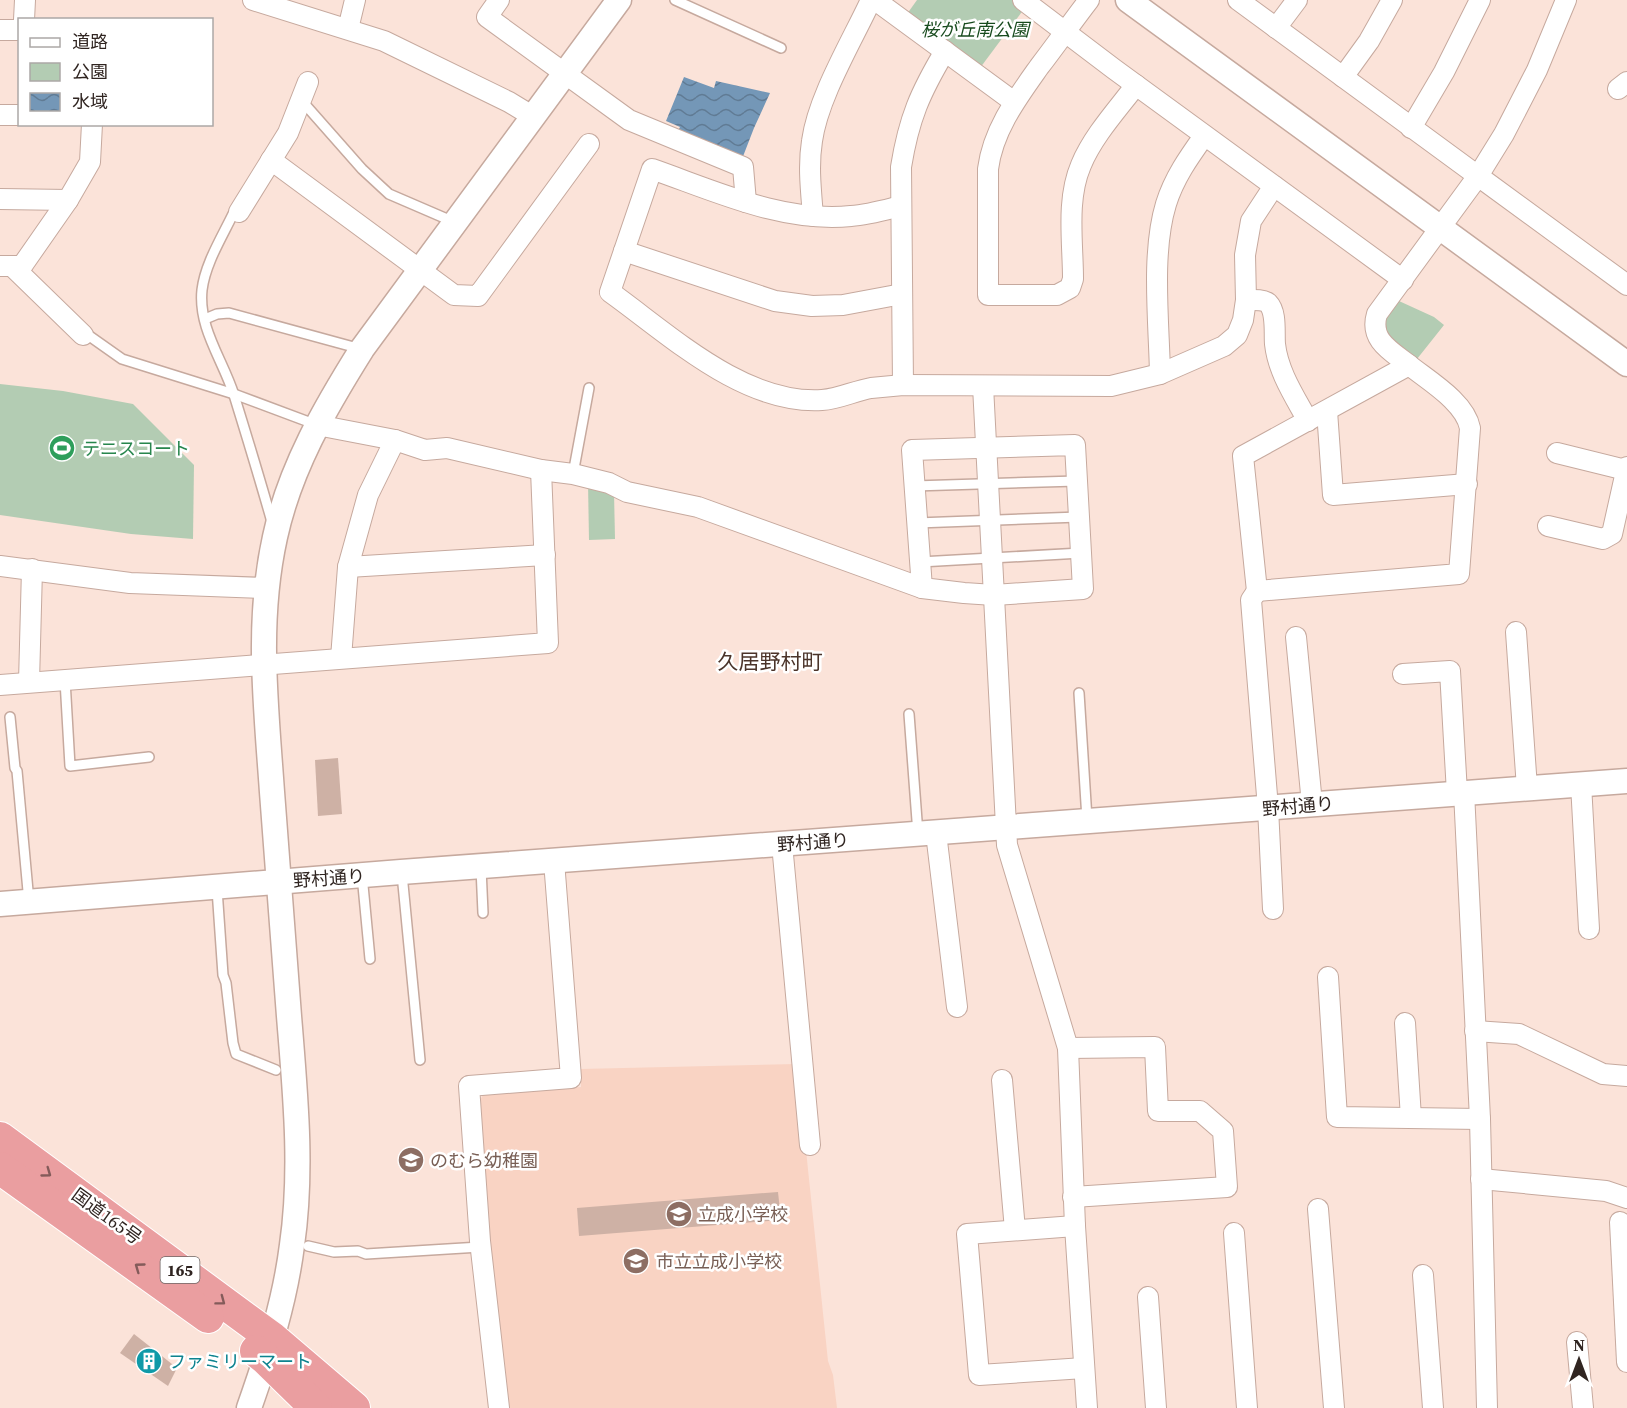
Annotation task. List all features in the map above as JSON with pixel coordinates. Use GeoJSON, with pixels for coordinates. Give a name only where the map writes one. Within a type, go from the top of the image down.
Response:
{"type":"FeatureCollection","features":[{"type":"Feature","properties":{"kind":"highway","name":"国道165号"},"geometry":{"type":"LineString","coordinates":[[0,1138],[269,1349],[316,1408]]}},
{"type":"Feature","properties":{"kind":"highway","name":"国道165号"},"geometry":{"type":"LineString","coordinates":[[0,1168],[354,1408]]}},
{"type":"Feature","properties":{"kind":"street"},"geometry":{"type":"LineString","coordinates":[[24,18],[25,0]]}},
{"type":"Feature","properties":{"kind":"street"},"geometry":{"type":"LineString","coordinates":[[255,0],[384,41],[509,102],[532,116]]}},
{"type":"Feature","properties":{"kind":"street"},"geometry":{"type":"LineString","coordinates":[[348,29],[355,0]]}},
{"type":"Feature","properties":{"kind":"street"},"geometry":{"type":"LineString","coordinates":[[499,0],[487,17],[629,120],[743,167],[746,202]]}},
{"type":"Feature","properties":{"kind":"street"},"geometry":{"type":"LineString","coordinates":[[249,1408],[284,1297],[292,1244],[297,1171],[293,1062],[263,665],[266,588],[275,536],[285,499],[306,445],[362,349],[619,0]]}},
{"type":"Feature","properties":{"kind":"street"},"geometry":{"type":"LineString","coordinates":[[813,216],[810,162],[814,127],[822,103],[873,0],[1014,102]]}},
{"type":"Feature","properties":{"kind":"street"},"geometry":{"type":"LineString","coordinates":[[1023,0],[1403,280]]}},
{"type":"Feature","properties":{"kind":"street"},"geometry":{"type":"LineString","coordinates":[[1089,0],[1014,102],[997,134],[990,156],[988,185],[988,295],[1057,295],[1070,288],[1073,279],[1074,190],[1081,164],[1136,85]]}},
{"type":"Feature","properties":{"kind":"street"},"geometry":{"type":"LineString","coordinates":[[1128,0],[1627,364]]}},
{"type":"Feature","properties":{"kind":"street"},"geometry":{"type":"LineString","coordinates":[[1238,0],[1627,285]]}},
{"type":"Feature","properties":{"kind":"street"},"geometry":{"type":"LineString","coordinates":[[1276,28],[1297,0]]}},
{"type":"Feature","properties":{"kind":"street"},"geometry":{"type":"LineString","coordinates":[[1343,77],[1369,41],[1392,0]]}},
{"type":"Feature","properties":{"kind":"street"},"geometry":{"type":"LineString","coordinates":[[1411,128],[1444,72],[1480,0]]}},
{"type":"Feature","properties":{"kind":"street"},"geometry":{"type":"LineString","coordinates":[[1257,591],[1459,574],[1470,428],[1465,411],[1378,340],[1375,328],[1377,314],[1478,176],[1504,134],[1537,70],[1566,0]]}},
{"type":"Feature","properties":{"kind":"street"},"geometry":{"type":"LineString","coordinates":[[0,30],[18,30]]}},
{"type":"Feature","properties":{"kind":"street"},"geometry":{"type":"LineString","coordinates":[[903,385],[901,167],[911,120],[923,88],[945,51]]}},
{"type":"Feature","properties":{"kind":"street"},"geometry":{"type":"LineString","coordinates":[[239,212],[288,133],[308,82]]}},
{"type":"Feature","properties":{"kind":"street"},"geometry":{"type":"LineString","coordinates":[[0,115],[18,115]]}},
{"type":"Feature","properties":{"kind":"street"},"geometry":{"type":"LineString","coordinates":[[6,266],[22,266],[68,200],[90,162],[92,126]]}},
{"type":"Feature","properties":{"kind":"street"},"geometry":{"type":"LineString","coordinates":[[1160,374],[1158,246],[1161,224],[1166,203],[1179,172],[1204,135]]}},
{"type":"Feature","properties":{"kind":"street"},"geometry":{"type":"LineString","coordinates":[[271,160],[454,295],[478,296],[589,144]]}},
{"type":"Feature","properties":{"kind":"street"},"geometry":{"type":"LineString","coordinates":[[901,206],[851,216],[813,216],[762,207],[652,169],[610,292],[720,371],[748,386],[786,397],[822,400],[847,396],[869,389],[903,385],[1111,386],[1160,374],[1232,341],[1237,335],[1244,320],[1245,255],[1251,221],[1274,186]]}},
{"type":"Feature","properties":{"kind":"street"},"geometry":{"type":"LineString","coordinates":[[0,199],[68,200]]}},
{"type":"Feature","properties":{"kind":"street"},"geometry":{"type":"LineString","coordinates":[[624,251],[757,297],[786,303],[812,306],[843,305],[902,294]]}},
{"type":"Feature","properties":{"kind":"street"},"geometry":{"type":"LineString","coordinates":[[6,266],[83,335]]}},
{"type":"Feature","properties":{"kind":"street"},"geometry":{"type":"LineString","coordinates":[[1245,300],[1263,301],[1268,303],[1273,310],[1275,347],[1287,382],[1308,421]]}},
{"type":"Feature","properties":{"kind":"street"},"geometry":{"type":"LineString","coordinates":[[1273,909],[1268,808],[1251,600],[1257,591],[1244,456],[1409,365]]}},
{"type":"Feature","properties":{"kind":"street"},"geometry":{"type":"LineString","coordinates":[[983,386],[1007,845],[1068,1048],[1073,1197],[1087,1408]]}},
{"type":"Feature","properties":{"kind":"street"},"geometry":{"type":"LineString","coordinates":[[1327,411],[1333,495],[1467,484]]}},
{"type":"Feature","properties":{"kind":"street"},"geometry":{"type":"LineString","coordinates":[[317,425],[395,440],[425,450],[447,448],[609,483],[627,492],[698,507],[922,588],[964,593],[994,604],[1083,589],[1075,445],[912,450],[922,588]]}},
{"type":"Feature","properties":{"kind":"street"},"geometry":{"type":"LineString","coordinates":[[340,658],[348,567],[368,495],[395,440]]}},
{"type":"Feature","properties":{"kind":"street"},"geometry":{"type":"LineString","coordinates":[[1548,526],[1603,539],[1612,534],[1627,469],[1557,453]]}},
{"type":"Feature","properties":{"kind":"street"},"geometry":{"type":"LineString","coordinates":[[0,685],[548,643],[541,470]]}},
{"type":"Feature","properties":{"kind":"street"},"geometry":{"type":"LineString","coordinates":[[348,567],[545,555]]}},
{"type":"Feature","properties":{"kind":"street"},"geometry":{"type":"LineString","coordinates":[[0,566],[130,583],[266,588]]}},
{"type":"Feature","properties":{"kind":"street"},"geometry":{"type":"LineString","coordinates":[[29,682],[32,569]]}},
{"type":"Feature","properties":{"kind":"street"},"geometry":{"type":"LineString","coordinates":[[1516,632],[1527,788]]}},
{"type":"Feature","properties":{"kind":"street"},"geometry":{"type":"LineString","coordinates":[[1296,637],[1312,804]]}},
{"type":"Feature","properties":{"kind":"street"},"geometry":{"type":"LineString","coordinates":[[1403,674],[1450,671],[1461,793],[1480,1119],[1487,1408]]}},
{"type":"Feature","properties":{"kind":"street","name":"野村通り"},"geometry":{"type":"LineString","coordinates":[[0,904],[1627,781]]}},
{"type":"Feature","properties":{"kind":"street"},"geometry":{"type":"LineString","coordinates":[[1581,784],[1588,929]]}},
{"type":"Feature","properties":{"kind":"street"},"geometry":{"type":"LineString","coordinates":[[927,833],[957,1007]]}},
{"type":"Feature","properties":{"kind":"street"},"geometry":{"type":"LineString","coordinates":[[782,844],[810,1146]]}},
{"type":"Feature","properties":{"kind":"street"},"geometry":{"type":"LineString","coordinates":[[499,1408],[480,1247],[470,1086],[571,1078],[554,861]]}},
{"type":"Feature","properties":{"kind":"street"},"geometry":{"type":"LineString","coordinates":[[1328,977],[1337,1117],[1480,1119]]}},
{"type":"Feature","properties":{"kind":"street"},"geometry":{"type":"LineString","coordinates":[[1405,1023],[1411,1118]]}},
{"type":"Feature","properties":{"kind":"street"},"geometry":{"type":"LineString","coordinates":[[1475,1030],[1519,1034],[1603,1074],[1627,1076]]}},
{"type":"Feature","properties":{"kind":"street"},"geometry":{"type":"LineString","coordinates":[[1068,1048],[1155,1047],[1158,1111],[1200,1111],[1223,1131],[1227,1187],[1073,1197]]}},
{"type":"Feature","properties":{"kind":"street"},"geometry":{"type":"LineString","coordinates":[[1002,1080],[1015,1230]]}},
{"type":"Feature","properties":{"kind":"street"},"geometry":{"type":"LineString","coordinates":[[1481,1179],[1606,1191],[1627,1198]]}},
{"type":"Feature","properties":{"kind":"street"},"geometry":{"type":"LineString","coordinates":[[1318,1209],[1334,1408]]}},
{"type":"Feature","properties":{"kind":"street"},"geometry":{"type":"LineString","coordinates":[[1620,1222],[1627,1362]]}},
{"type":"Feature","properties":{"kind":"street"},"geometry":{"type":"LineString","coordinates":[[1075,1226],[967,1234],[979,1375],[1084,1368]]}},
{"type":"Feature","properties":{"kind":"street"},"geometry":{"type":"LineString","coordinates":[[1234,1233],[1247,1408]]}},
{"type":"Feature","properties":{"kind":"street"},"geometry":{"type":"LineString","coordinates":[[1423,1275],[1433,1408]]}},
{"type":"Feature","properties":{"kind":"street"},"geometry":{"type":"LineString","coordinates":[[1148,1297],[1156,1408]]}},
{"type":"Feature","properties":{"kind":"street"},"geometry":{"type":"LineString","coordinates":[[1578,1342],[1583,1408]]}},
{"type":"Feature","properties":{"kind":"lane"},"geometry":{"type":"LineString","coordinates":[[675,0],[781,48]]}},
{"type":"Feature","properties":{"kind":"lane"},"geometry":{"type":"LineString","coordinates":[[302,101],[362,169],[389,194],[456,223]]}},
{"type":"Feature","properties":{"kind":"lane"},"geometry":{"type":"LineString","coordinates":[[239,212],[233,214],[205,278],[202,291],[205,319],[210,340],[234,394],[275,536]]}},
{"type":"Feature","properties":{"kind":"lane"},"geometry":{"type":"LineString","coordinates":[[205,319],[217,314],[229,313],[362,349]]}},
{"type":"Feature","properties":{"kind":"lane"},"geometry":{"type":"LineString","coordinates":[[83,335],[88,335],[122,359],[234,394],[317,425]]}},
{"type":"Feature","properties":{"kind":"lane"},"geometry":{"type":"LineString","coordinates":[[573,474],[590,388]]}},
{"type":"Feature","properties":{"kind":"lane"},"geometry":{"type":"LineString","coordinates":[[914,486],[1077,481]]}},
{"type":"Feature","properties":{"kind":"lane"},"geometry":{"type":"LineString","coordinates":[[917,523],[1079,517]]}},
{"type":"Feature","properties":{"kind":"lane"},"geometry":{"type":"LineString","coordinates":[[920,562],[1081,553]]}},
{"type":"Feature","properties":{"kind":"lane"},"geometry":{"type":"LineString","coordinates":[[64,680],[70,766],[149,757]]}},
{"type":"Feature","properties":{"kind":"lane"},"geometry":{"type":"LineString","coordinates":[[1079,693],[1087,821]]}},
{"type":"Feature","properties":{"kind":"lane"},"geometry":{"type":"LineString","coordinates":[[909,714],[927,833]]}},
{"type":"Feature","properties":{"kind":"lane"},"geometry":{"type":"LineString","coordinates":[[10,717],[29,902]]}},
{"type":"Feature","properties":{"kind":"lane"},"geometry":{"type":"LineString","coordinates":[[481,866],[483,913]]}},
{"type":"Feature","properties":{"kind":"lane"},"geometry":{"type":"LineString","coordinates":[[402,872],[420,1060]]}},
{"type":"Feature","properties":{"kind":"lane"},"geometry":{"type":"LineString","coordinates":[[362,875],[370,959]]}},
{"type":"Feature","properties":{"kind":"lane"},"geometry":{"type":"LineString","coordinates":[[217,886],[223,975],[236,1054],[276,1070]]}},
{"type":"Feature","properties":{"kind":"lane"},"geometry":{"type":"LineString","coordinates":[[308,1246],[334,1252],[358,1251],[366,1254],[480,1247]]}},
{"type":"Feature","properties":{"kind":"shaded area"},"geometry":{"type":"Polygon","coordinates":[[[797,1064],[828,1361],[833,1375],[837,1408],[509,1408],[491,1269],[479,1102],[483,1095],[581,1087],[580,1069],[797,1064]]]}},
{"type":"Feature","properties":{"kind":"green space","name":"桜が丘南公園"},"geometry":{"type":"Polygon","coordinates":[[[917,0],[1012,0],[1024,9],[980,68],[907,14],[917,0]]]}},
{"type":"Feature","properties":{"kind":"green space"},"geometry":{"type":"Polygon","coordinates":[[[1399,301],[1434,317],[1444,325],[1417,359],[1390,338],[1385,327],[1387,315],[1399,301]]]}},
{"type":"Feature","properties":{"kind":"green space"},"geometry":{"type":"Polygon","coordinates":[[[0,384],[63,391],[133,404],[194,465],[193,539],[131,534],[0,515],[0,384]]]}},
{"type":"Feature","properties":{"kind":"green space"},"geometry":{"type":"Polygon","coordinates":[[[588,482],[614,492],[615,539],[589,540],[588,482]]]}},
{"type":"Feature","properties":{"kind":"water"},"geometry":{"type":"Polygon","coordinates":[[[684,77],[714,88],[716,81],[770,93],[742,159],[678,131],[680,127],[666,121],[684,77]]]}},
{"type":"Feature","properties":{"kind":"building"},"geometry":{"type":"Polygon","coordinates":[[[338,758],[342,814],[318,816],[315,760],[338,758]]]}},
{"type":"Feature","properties":{"kind":"building","name":"立成小学校"},"geometry":{"type":"Polygon","coordinates":[[[778,1192],[781,1220],[579,1236],[577,1208],[778,1192]]]}},
{"type":"Feature","properties":{"kind":"building","name":"ファミリーマート"},"geometry":{"type":"Polygon","coordinates":[[[134,1334],[177,1368],[168,1386],[120,1353],[134,1334]]]}},
{"type":"Feature","properties":{"kind":"place","name":"テニスコート"},"geometry":{"type":"Point","coordinates":[62,448]}},
{"type":"Feature","properties":{"kind":"place","name":"のむら幼稚園"},"geometry":{"type":"Point","coordinates":[411,1160]}},
{"type":"Feature","properties":{"kind":"place","name":"立成小学校"},"geometry":{"type":"Point","coordinates":[679,1214]}},
{"type":"Feature","properties":{"kind":"place","name":"市立立成小学校"},"geometry":{"type":"Point","coordinates":[636,1261]}},
{"type":"Feature","properties":{"kind":"place","name":"ファミリーマート"},"geometry":{"type":"Point","coordinates":[149,1361]}},
{"type":"Feature","properties":{"kind":"district","name":"久居野村町"},"geometry":{"type":"Point","coordinates":[770,661]}}]}
